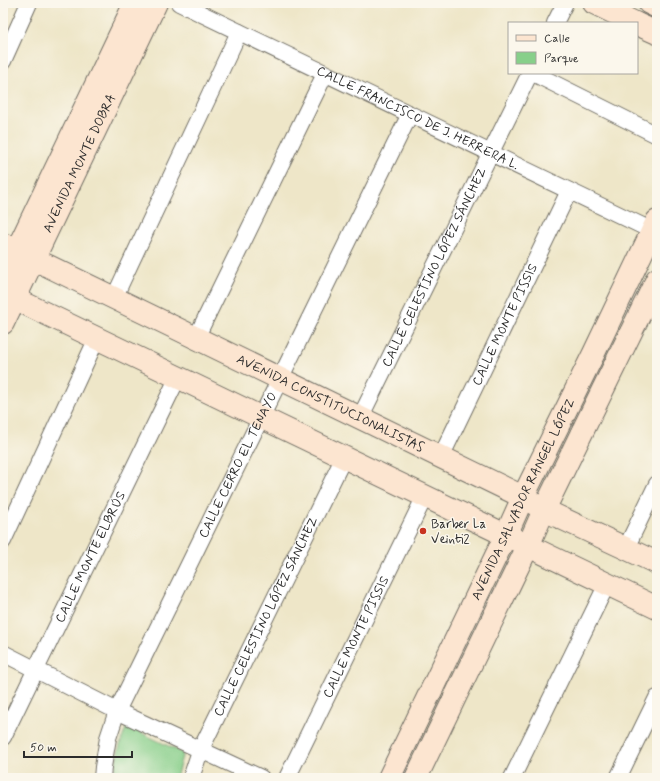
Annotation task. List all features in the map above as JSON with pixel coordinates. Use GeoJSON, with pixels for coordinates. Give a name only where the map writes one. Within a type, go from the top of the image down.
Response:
{"type":"FeatureCollection","features":[{"type":"Feature","properties":{"kind":"street"},"geometry":{"type":"LineString","coordinates":[[3,61],[29,3]]}},
{"type":"Feature","properties":{"kind":"street","name":"AVENIDA MONTE DOBRA"},"geometry":{"type":"LineString","coordinates":[[3,323],[18,251],[135,3]]}},
{"type":"Feature","properties":{"kind":"street","name":"AVENIDA MONTE DOBRA"},"geometry":{"type":"LineString","coordinates":[[3,279],[156,3]]}},
{"type":"Feature","properties":{"kind":"street","name":"CALLE FRANCISCO DE J. HERRERA L."},"geometry":{"type":"LineString","coordinates":[[179,3],[569,191],[655,228]]}},
{"type":"Feature","properties":{"kind":"street"},"geometry":{"type":"LineString","coordinates":[[556,22],[565,3]]}},
{"type":"Feature","properties":{"kind":"street"},"geometry":{"type":"LineString","coordinates":[[594,3],[634,22]]}},
{"type":"Feature","properties":{"kind":"street"},"geometry":{"type":"LineString","coordinates":[[649,3],[657,7]]}},
{"type":"Feature","properties":{"kind":"street"},"geometry":{"type":"LineString","coordinates":[[638,24],[657,33]]}},
{"type":"Feature","properties":{"kind":"street"},"geometry":{"type":"LineString","coordinates":[[114,298],[240,32]]}},
{"type":"Feature","properties":{"kind":"street"},"geometry":{"type":"LineString","coordinates":[[196,338],[325,74]]}},
{"type":"Feature","properties":{"kind":"street","name":"CALLE CELESTINO LÓPEZ SÁNCHEZ"},"geometry":{"type":"LineString","coordinates":[[360,418],[531,74]]}},
{"type":"Feature","properties":{"kind":"street"},"geometry":{"type":"LineString","coordinates":[[533,74],[657,135]]}},
{"type":"Feature","properties":{"kind":"street","name":"CALLE CERRO EL TENAYO"},"geometry":{"type":"LineString","coordinates":[[102,778],[108,738],[117,711],[410,114]]}},
{"type":"Feature","properties":{"kind":"street","name":"CALLE MONTE PISSIS"},"geometry":{"type":"LineString","coordinates":[[441,457],[569,191]]}},
{"type":"Feature","properties":{"kind":"street","name":"AVENIDA SALVADOR RANGEL LÓPEZ"},"geometry":{"type":"LineString","coordinates":[[389,778],[523,497],[655,228]]}},
{"type":"Feature","properties":{"kind":"street","name":"AVENIDA CONSTITUCIONALISTAS"},"geometry":{"type":"LineString","coordinates":[[18,251],[523,497],[544,510],[657,563]]}},
{"type":"Feature","properties":{"kind":"street","name":"AVENIDA SALVADOR RANGEL LÓPEZ"},"geometry":{"type":"LineString","coordinates":[[416,778],[544,510],[657,279]]}},
{"type":"Feature","properties":{"kind":"street"},"geometry":{"type":"LineString","coordinates":[[9,296],[657,608]]}},
{"type":"Feature","properties":{"kind":"street"},"geometry":{"type":"LineString","coordinates":[[3,541],[97,338]]}},
{"type":"Feature","properties":{"kind":"street","name":"CALLE MONTE ELBRÚS"},"geometry":{"type":"LineString","coordinates":[[3,737],[178,377]]}},
{"type":"Feature","properties":{"kind":"street","name":"CALLE CELESTINO LÓPEZ SÁNCHEZ"},"geometry":{"type":"LineString","coordinates":[[191,778],[200,751],[344,457]]}},
{"type":"Feature","properties":{"kind":"street"},"geometry":{"type":"LineString","coordinates":[[626,548],[657,484]]}},
{"type":"Feature","properties":{"kind":"street","name":"CALLE MONTE PISSIS"},"geometry":{"type":"LineString","coordinates":[[287,778],[426,496]]}},
{"type":"Feature","properties":{"kind":"street"},"geometry":{"type":"LineString","coordinates":[[512,778],[607,584]]}},
{"type":"Feature","properties":{"kind":"street"},"geometry":{"type":"LineString","coordinates":[[3,653],[117,711],[200,751],[261,778]]}},
{"type":"Feature","properties":{"kind":"street"},"geometry":{"type":"LineString","coordinates":[[618,778],[657,698]]}},
{"type":"Feature","properties":{"kind":"green space"},"geometry":{"type":"Polygon","coordinates":[[[127,726],[183,753],[176,778],[114,778],[118,751],[127,726]]]}},
{"type":"Feature","properties":{"kind":"place","name":"Barber La Veinti2"},"geometry":{"type":"Point","coordinates":[423,531]}}]}
